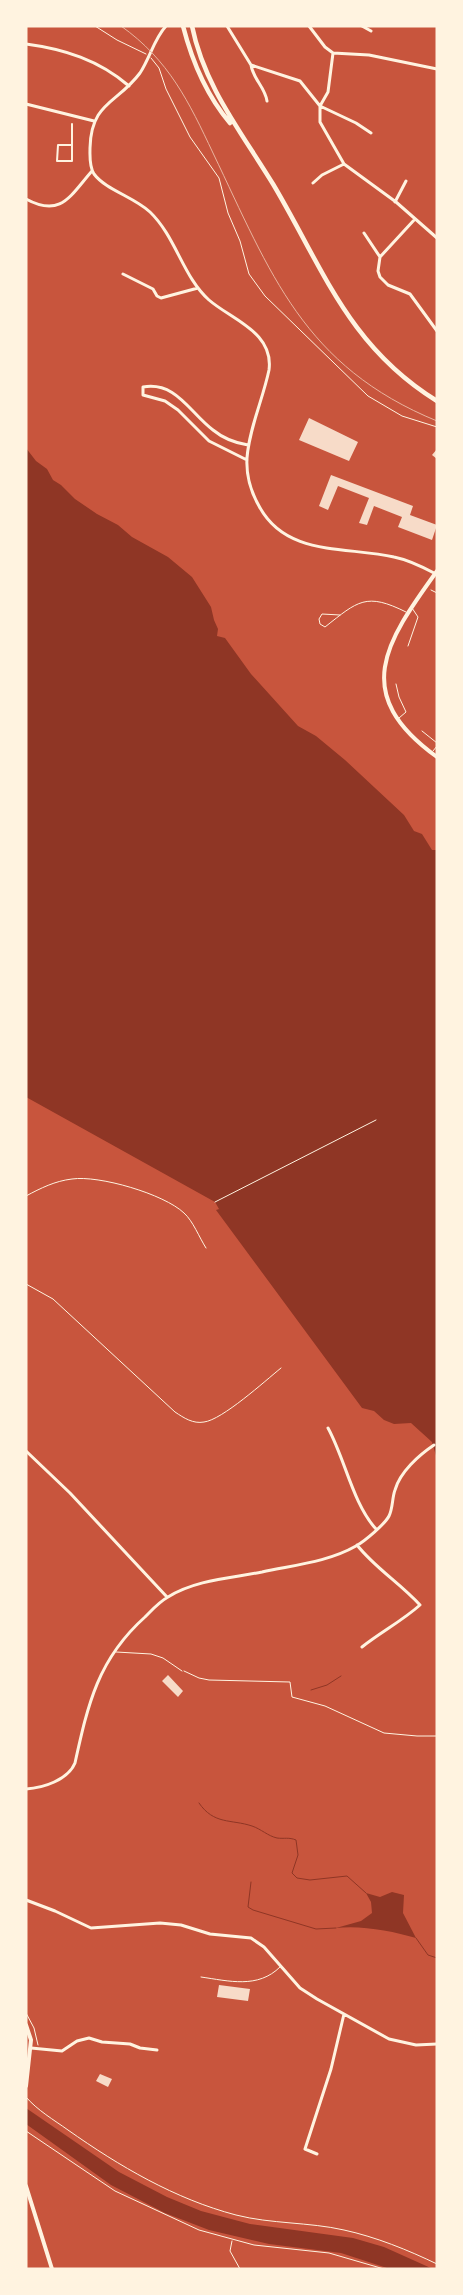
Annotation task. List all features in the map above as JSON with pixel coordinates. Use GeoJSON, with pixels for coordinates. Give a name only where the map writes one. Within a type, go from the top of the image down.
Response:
{"type":"FeatureCollection","features":[{"type":"Feature","properties":{"kind":"main road"},"geometry":{"type":"LineString","coordinates":[[183,26],[205,86],[222,113],[272,182],[326,283],[346,314],[363,337],[390,366],[437,401]]}},
{"type":"Feature","properties":{"kind":"main road"},"geometry":{"type":"LineString","coordinates":[[192,26],[211,83],[239,134]]}},
{"type":"Feature","properties":{"kind":"street"},"geometry":{"type":"LineString","coordinates":[[227,26],[266,93],[267,101]]}},
{"type":"Feature","properties":{"kind":"street"},"geometry":{"type":"LineString","coordinates":[[309,26],[325,47],[333,53],[369,55],[437,68]]}},
{"type":"Feature","properties":{"kind":"street"},"geometry":{"type":"LineString","coordinates":[[362,26],[371,31]]}},
{"type":"Feature","properties":{"kind":"street"},"geometry":{"type":"LineString","coordinates":[[164,27],[146,64],[128,86],[99,113],[94,122],[90,144],[92,171],[101,181],[138,202],[155,217],[168,234],[198,288],[212,302],[260,337],[267,349],[270,364],[269,372],[248,445],[247,460],[249,481],[261,510],[273,525],[295,540],[320,548],[394,557],[436,573],[412,608],[391,646],[383,675],[386,697],[397,720],[409,736],[437,757]]}},
{"type":"Feature","properties":{"kind":"street"},"geometry":{"type":"LineString","coordinates":[[26,44],[73,52],[110,72],[128,86]]}},
{"type":"Feature","properties":{"kind":"street"},"geometry":{"type":"LineString","coordinates":[[333,53],[328,92],[320,106],[320,122],[344,164],[395,202],[437,238]]}},
{"type":"Feature","properties":{"kind":"street"},"geometry":{"type":"LineString","coordinates":[[251,65],[300,81],[320,106],[356,123],[370,133]]}},
{"type":"Feature","properties":{"kind":"street"},"geometry":{"type":"LineString","coordinates":[[26,104],[94,122]]}},
{"type":"Feature","properties":{"kind":"street"},"geometry":{"type":"LineString","coordinates":[[72,124],[72,145],[72,161],[58,161],[58,145],[72,145]]}},
{"type":"Feature","properties":{"kind":"street"},"geometry":{"type":"LineString","coordinates":[[313,183],[322,174],[344,164]]}},
{"type":"Feature","properties":{"kind":"street"},"geometry":{"type":"LineString","coordinates":[[26,199],[45,207],[59,205],[92,171]]}},
{"type":"Feature","properties":{"kind":"street"},"geometry":{"type":"LineString","coordinates":[[395,202],[406,182]]}},
{"type":"Feature","properties":{"kind":"street"},"geometry":{"type":"LineString","coordinates":[[415,219],[380,257],[378,266],[380,277],[388,285],[410,294],[437,331]]}},
{"type":"Feature","properties":{"kind":"street"},"geometry":{"type":"LineString","coordinates":[[364,234],[380,257]]}},
{"type":"Feature","properties":{"kind":"street"},"geometry":{"type":"LineString","coordinates":[[123,274],[153,289],[157,296],[161,298],[198,288]]}},
{"type":"Feature","properties":{"kind":"street"},"geometry":{"type":"LineString","coordinates":[[247,460],[209,442],[174,407],[159,398],[143,395],[143,387],[154,387],[170,391],[183,400],[218,434],[236,443],[248,445]]}},
{"type":"Feature","properties":{"kind":"street"},"geometry":{"type":"LineString","coordinates":[[328,1428],[360,1506],[376,1528]]}},
{"type":"Feature","properties":{"kind":"street"},"geometry":{"type":"LineString","coordinates":[[26,1789],[60,1780],[73,1768],[92,1694],[113,1651],[131,1629],[167,1597],[211,1581],[315,1562],[357,1545],[372,1535],[376,1528],[382,1526],[389,1516],[395,1488],[401,1477],[422,1453],[434,1445]]}},
{"type":"Feature","properties":{"kind":"street"},"geometry":{"type":"LineString","coordinates":[[26,1451],[53,1476],[167,1597]]}},
{"type":"Feature","properties":{"kind":"street"},"geometry":{"type":"LineString","coordinates":[[357,1545],[372,1563],[408,1591],[420,1605],[402,1621],[387,1628],[362,1647]]}},
{"type":"Feature","properties":{"kind":"street"},"geometry":{"type":"LineString","coordinates":[[26,1900],[91,1928],[160,1923],[181,1925],[210,1934],[244,1936],[258,1941],[300,1988],[344,2014],[399,2042],[416,2045],[437,2044]]}},
{"type":"Feature","properties":{"kind":"street"},"geometry":{"type":"LineString","coordinates":[[317,2154],[305,2149],[329,2076],[344,2014]]}},
{"type":"Feature","properties":{"kind":"street"},"geometry":{"type":"LineString","coordinates":[[26,2025],[30,2036],[31,2048],[26,2086]]}},
{"type":"Feature","properties":{"kind":"street"},"geometry":{"type":"LineString","coordinates":[[31,2048],[62,2051],[78,2041],[88,2038],[102,2042],[130,2044],[140,2048],[157,2050]]}},
{"type":"Feature","properties":{"kind":"street"},"geometry":{"type":"LineString","coordinates":[[26,2186],[52,2269]]}},
{"type":"Feature","properties":{"kind":"lane"},"geometry":{"type":"LineString","coordinates":[[340,615],[322,614],[320,616],[320,624],[326,627],[357,603],[381,600],[409,613]]}},
{"type":"Feature","properties":{"kind":"lane"},"geometry":{"type":"LineString","coordinates":[[408,646],[418,617],[412,608]]}},
{"type":"Feature","properties":{"kind":"lane"},"geometry":{"type":"LineString","coordinates":[[396,684],[399,697],[406,712],[397,720]]}},
{"type":"Feature","properties":{"kind":"lane"},"geometry":{"type":"LineString","coordinates":[[422,731],[437,744],[432,753]]}},
{"type":"Feature","properties":{"kind":"lane"},"geometry":{"type":"LineString","coordinates":[[26,1196],[48,1184],[74,1178],[101,1180],[148,1192],[184,1212],[206,1248]]}},
{"type":"Feature","properties":{"kind":"lane"},"geometry":{"type":"LineString","coordinates":[[26,1284],[53,1299],[175,1412],[188,1420],[204,1422],[217,1418],[280,1368]]}},
{"type":"Feature","properties":{"kind":"lane"},"geometry":{"type":"LineString","coordinates":[[113,1651],[151,1654],[163,1658],[182,1670]]}},
{"type":"Feature","properties":{"kind":"lane"},"geometry":{"type":"LineString","coordinates":[[201,1977],[247,1983],[271,1976],[281,1966]]}},
{"type":"Feature","properties":{"kind":"path"},"geometry":{"type":"LineString","coordinates":[[95,26],[122,43],[143,51],[159,68],[165,86],[187,131],[219,178],[247,270],[265,296],[368,396],[402,416],[437,427]]}},
{"type":"Feature","properties":{"kind":"path"},"geometry":{"type":"LineString","coordinates":[[431,590],[437,593]]}},
{"type":"Feature","properties":{"kind":"path"},"geometry":{"type":"LineString","coordinates":[[215,1202],[376,1120]]}},
{"type":"Feature","properties":{"kind":"path"},"geometry":{"type":"LineString","coordinates":[[182,1670],[199,1678],[209,1680],[290,1682],[292,1697],[325,1706],[384,1733],[437,1736]]}},
{"type":"Feature","properties":{"kind":"path"},"geometry":{"type":"LineString","coordinates":[[26,2013],[34,2028],[39,2049]]}},
{"type":"Feature","properties":{"kind":"path"},"geometry":{"type":"LineString","coordinates":[[26,2097],[50,2117],[107,2157],[145,2179],[182,2196],[236,2215],[278,2223],[344,2230],[417,2254],[437,2264]]}},
{"type":"Feature","properties":{"kind":"path"},"geometry":{"type":"LineString","coordinates":[[26,2131],[115,2191],[173,2220],[232,2240],[254,2245],[329,2253],[384,2269]]}},
{"type":"Feature","properties":{"kind":"path"},"geometry":{"type":"LineString","coordinates":[[232,2240],[230,2251],[240,2269]]}},
{"type":"Feature","properties":{"kind":"shaded area"},"geometry":{"type":"Polygon","coordinates":[[[26,448],[36,461],[47,469],[53,480],[75,499],[118,525],[132,537],[168,557],[192,577],[211,607],[218,629],[217,636],[225,638],[251,674],[298,726],[316,736],[345,760],[404,815],[414,831],[422,834],[432,850],[437,850],[437,1459],[432,1442],[411,1423],[394,1424],[384,1420],[374,1411],[362,1408],[216,1210],[219,1209],[215,1202],[26,1097],[26,448]]]}},
{"type":"Feature","properties":{"kind":"shaded area"},"geometry":{"type":"Polygon","coordinates":[[[392,1892],[404,1895],[403,1913],[416,1938],[376,1929],[336,1928],[361,1921],[372,1913],[371,1902],[366,1893],[380,1897],[392,1892]]]}},
{"type":"Feature","properties":{"kind":"shaded area"},"geometry":{"type":"Polygon","coordinates":[[[26,2108],[119,2172],[167,2197],[201,2211],[250,2224],[353,2238],[384,2247],[433,2269],[390,2269],[341,2253],[269,2244],[209,2230],[165,2213],[111,2185],[26,2124],[26,2108]]]}},
{"type":"Feature","properties":{"kind":"building"},"geometry":{"type":"Polygon","coordinates":[[[309,418],[358,442],[349,461],[299,440],[309,418]]]}},
{"type":"Feature","properties":{"kind":"building"},"geometry":{"type":"Polygon","coordinates":[[[437,449],[437,459],[432,455],[437,449]]]}},
{"type":"Feature","properties":{"kind":"building"},"geometry":{"type":"Polygon","coordinates":[[[331,475],[413,506],[410,515],[437,525],[432,540],[398,527],[402,517],[374,506],[367,525],[359,523],[369,498],[338,486],[328,510],[319,506],[331,475]]]}},
{"type":"Feature","properties":{"kind":"building"},"geometry":{"type":"Polygon","coordinates":[[[168,1675],[183,1691],[178,1697],[162,1681],[168,1675]]]}},
{"type":"Feature","properties":{"kind":"building"},"geometry":{"type":"Polygon","coordinates":[[[219,1985],[250,1989],[248,2001],[217,1997],[219,1985]]]}},
{"type":"Feature","properties":{"kind":"building"},"geometry":{"type":"Polygon","coordinates":[[[100,2074],[112,2079],[108,2087],[96,2081],[100,2074]]]}},
{"type":"Feature","properties":{"kind":"waterway"},"geometry":{"type":"LineString","coordinates":[[311,1690],[327,1685],[341,1676]]}},
{"type":"Feature","properties":{"kind":"waterway"},"geometry":{"type":"LineString","coordinates":[[199,1803],[205,1810],[217,1818],[252,1826],[277,1838],[296,1840],[298,1855],[292,1873],[297,1878],[310,1880],[347,1876],[366,1893]]}},
{"type":"Feature","properties":{"kind":"waterway"},"geometry":{"type":"LineString","coordinates":[[251,1882],[248,1907],[253,1910],[316,1929],[336,1928]]}},
{"type":"Feature","properties":{"kind":"waterway"},"geometry":{"type":"LineString","coordinates":[[416,1938],[428,1955],[437,1958]]}},
{"type":"Feature","properties":{"kind":"tram line"},"geometry":{"type":"LineString","coordinates":[[121,26],[152,53],[165,68],[186,99],[254,238],[296,312],[323,344],[354,373],[391,399],[437,421]]}}]}
